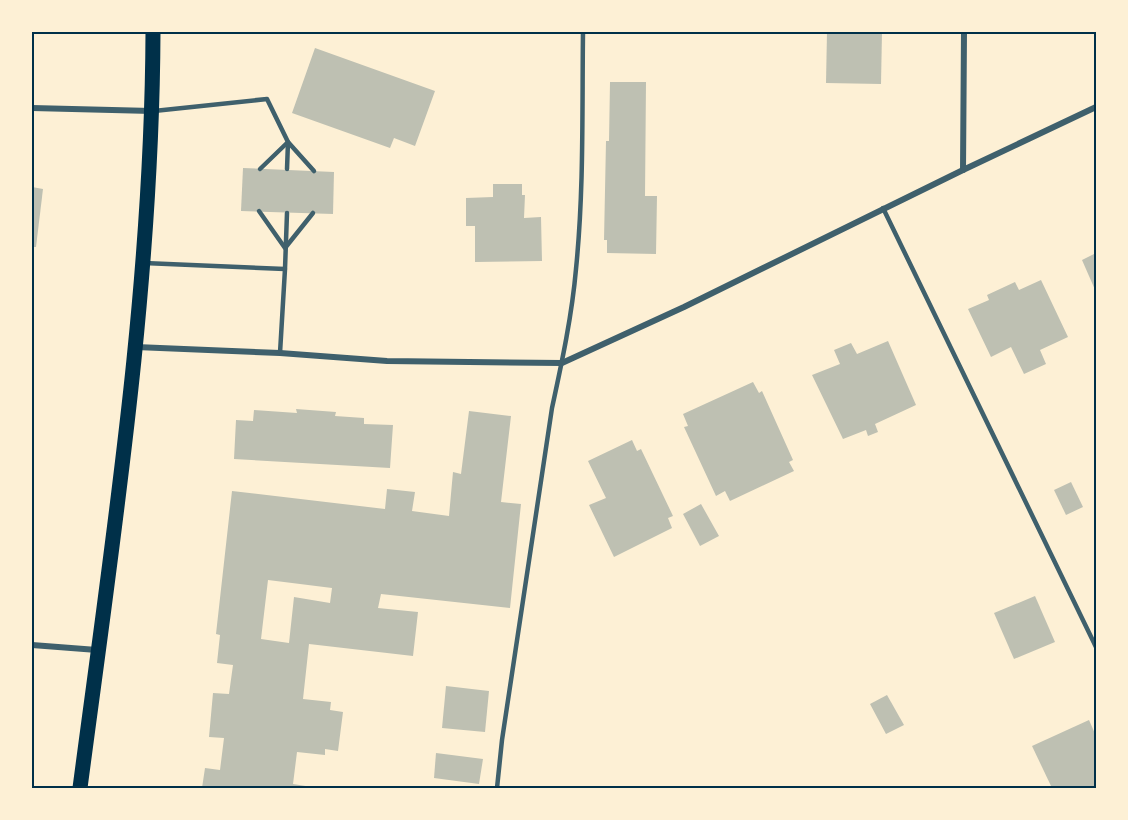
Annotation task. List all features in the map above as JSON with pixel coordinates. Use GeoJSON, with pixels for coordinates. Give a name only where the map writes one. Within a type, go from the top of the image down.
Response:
{"type":"FeatureCollection","features":[{"type":"Feature","properties":{"kind":"main road"},"geometry":{"type":"LineString","coordinates":[[80,789],[126,438],[144,263],[152,111],[153,32]]}},
{"type":"Feature","properties":{"kind":"street"},"geometry":{"type":"LineString","coordinates":[[963,170],[964,32]]}},
{"type":"Feature","properties":{"kind":"street"},"geometry":{"type":"LineString","coordinates":[[135,346],[387,361],[562,363],[684,307],[883,208],[1096,107]]}},
{"type":"Feature","properties":{"kind":"street"},"geometry":{"type":"LineString","coordinates":[[32,108],[152,111]]}},
{"type":"Feature","properties":{"kind":"street"},"geometry":{"type":"LineString","coordinates":[[32,645],[98,651]]}},
{"type":"Feature","properties":{"kind":"lane"},"geometry":{"type":"LineString","coordinates":[[497,789],[502,740],[550,419],[562,363],[576,269],[582,139],[583,32]]}},
{"type":"Feature","properties":{"kind":"lane"},"geometry":{"type":"LineString","coordinates":[[152,111],[267,99],[288,142],[315,171]]}},
{"type":"Feature","properties":{"kind":"lane"},"geometry":{"type":"LineString","coordinates":[[260,169],[288,142]]}},
{"type":"Feature","properties":{"kind":"lane"},"geometry":{"type":"LineString","coordinates":[[287,169],[288,142]]}},
{"type":"Feature","properties":{"kind":"lane"},"geometry":{"type":"LineString","coordinates":[[883,208],[1096,646]]}},
{"type":"Feature","properties":{"kind":"lane"},"geometry":{"type":"LineString","coordinates":[[259,211],[285,248]]}},
{"type":"Feature","properties":{"kind":"lane"},"geometry":{"type":"LineString","coordinates":[[280,353],[287,213]]}},
{"type":"Feature","properties":{"kind":"lane"},"geometry":{"type":"LineString","coordinates":[[285,248],[313,213]]}},
{"type":"Feature","properties":{"kind":"lane"},"geometry":{"type":"LineString","coordinates":[[144,263],[285,269]]}},
{"type":"Feature","properties":{"kind":"building"},"geometry":{"type":"Polygon","coordinates":[[[827,32],[882,32],[881,84],[826,83],[827,32]]]}},
{"type":"Feature","properties":{"kind":"building"},"geometry":{"type":"Polygon","coordinates":[[[315,48],[435,91],[415,146],[394,138],[390,148],[292,113],[315,48]]]}},
{"type":"Feature","properties":{"kind":"building"},"geometry":{"type":"Polygon","coordinates":[[[610,82],[646,82],[645,196],[657,196],[656,254],[607,253],[607,240],[604,240],[610,82]]]}},
{"type":"Feature","properties":{"kind":"building"},"geometry":{"type":"Polygon","coordinates":[[[243,168],[334,172],[333,214],[241,211],[243,168]]]}},
{"type":"Feature","properties":{"kind":"building"},"geometry":{"type":"Polygon","coordinates":[[[493,184],[522,184],[522,195],[525,195],[524,218],[541,217],[542,261],[475,262],[475,226],[466,226],[466,198],[493,197],[493,184]]]}},
{"type":"Feature","properties":{"kind":"building"},"geometry":{"type":"Polygon","coordinates":[[[32,187],[43,189],[36,247],[32,247],[32,187]]]}},
{"type":"Feature","properties":{"kind":"building"},"geometry":{"type":"Polygon","coordinates":[[[1096,253],[1096,292],[1082,260],[1096,253]]]}},
{"type":"Feature","properties":{"kind":"building"},"geometry":{"type":"Polygon","coordinates":[[[1041,280],[1068,337],[1040,350],[1046,364],[1024,374],[1011,347],[991,357],[968,309],[989,300],[987,295],[1015,282],[1019,290],[1041,280]]]}},
{"type":"Feature","properties":{"kind":"building"},"geometry":{"type":"Polygon","coordinates":[[[888,341],[916,405],[875,424],[878,432],[868,436],[866,430],[843,439],[812,375],[840,364],[834,350],[851,343],[857,354],[888,341]]]}},
{"type":"Feature","properties":{"kind":"building"},"geometry":{"type":"Polygon","coordinates":[[[753,382],[759,393],[762,391],[793,460],[789,462],[794,471],[730,501],[725,491],[716,496],[684,427],[688,426],[683,414],[753,382]]]}},
{"type":"Feature","properties":{"kind":"building"},"geometry":{"type":"Polygon","coordinates":[[[296,409],[336,412],[335,416],[364,418],[364,424],[393,425],[390,468],[234,459],[236,420],[253,421],[254,410],[297,413],[296,409]]]}},
{"type":"Feature","properties":{"kind":"building"},"geometry":{"type":"Polygon","coordinates":[[[469,411],[511,416],[501,502],[521,504],[510,608],[381,594],[378,608],[418,612],[413,656],[309,644],[303,699],[331,702],[330,710],[343,712],[338,751],[325,749],[325,755],[297,752],[293,784],[318,788],[202,788],[205,768],[220,770],[224,738],[209,737],[213,693],[229,694],[233,665],[217,663],[220,635],[216,634],[232,491],[385,509],[387,489],[415,492],[412,511],[449,516],[453,472],[461,474],[469,411]],[[268,580],[261,639],[289,643],[294,597],[330,603],[332,588],[268,580]]]}},
{"type":"Feature","properties":{"kind":"building"},"geometry":{"type":"Polygon","coordinates":[[[632,440],[637,451],[641,449],[673,516],[668,518],[672,528],[614,557],[589,505],[606,498],[588,461],[632,440]]]}},
{"type":"Feature","properties":{"kind":"building"},"geometry":{"type":"Polygon","coordinates":[[[1071,482],[1083,507],[1066,515],[1054,490],[1071,482]]]}},
{"type":"Feature","properties":{"kind":"building"},"geometry":{"type":"Polygon","coordinates":[[[701,504],[719,536],[700,546],[683,514],[701,504]]]}},
{"type":"Feature","properties":{"kind":"building"},"geometry":{"type":"Polygon","coordinates":[[[1035,596],[1055,642],[1014,659],[994,613],[1035,596]]]}},
{"type":"Feature","properties":{"kind":"building"},"geometry":{"type":"Polygon","coordinates":[[[446,686],[489,691],[485,732],[442,728],[446,686]]]}},
{"type":"Feature","properties":{"kind":"building"},"geometry":{"type":"Polygon","coordinates":[[[887,695],[904,725],[886,734],[870,704],[887,695]]]}},
{"type":"Feature","properties":{"kind":"building"},"geometry":{"type":"Polygon","coordinates":[[[1089,720],[1096,736],[1096,788],[1052,788],[1032,746],[1089,720]]]}},
{"type":"Feature","properties":{"kind":"building"},"geometry":{"type":"Polygon","coordinates":[[[436,753],[483,759],[479,784],[434,778],[436,753]]]}}]}
